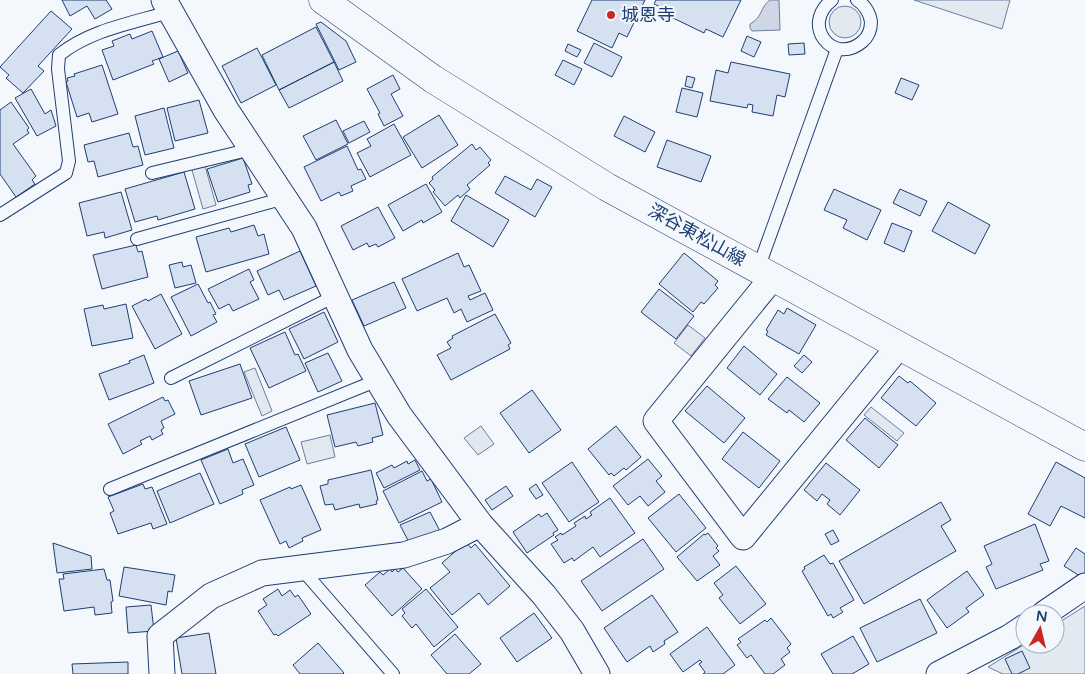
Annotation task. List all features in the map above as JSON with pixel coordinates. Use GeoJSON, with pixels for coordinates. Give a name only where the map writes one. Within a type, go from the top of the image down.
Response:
{"type":"FeatureCollection","features":[{"type":"Feature","properties":{"kind":"main road","name":"深谷東松山線"},"geometry":{"type":"LineString","coordinates":[[323,0],[433,79],[607,187],[1085,447]]}},
{"type":"Feature","properties":{"kind":"street"},"geometry":{"type":"LineString","coordinates":[[166,6],[226,110],[304,228],[360,350],[400,415],[480,524],[544,595],[572,631],[597,674]]}},
{"type":"Feature","properties":{"kind":"street"},"geometry":{"type":"LineString","coordinates":[[766,273],[656,421],[743,537],[899,346]]}},
{"type":"Feature","properties":{"kind":"street"},"geometry":{"type":"LineString","coordinates":[[162,674],[160,636],[211,596],[262,573],[404,555],[447,540],[480,524]]}},
{"type":"Feature","properties":{"kind":"street"},"geometry":{"type":"LineString","coordinates":[[1059,604],[1085,586]]}},
{"type":"Feature","properties":{"kind":"street"},"geometry":{"type":"LineString","coordinates":[[939,674],[1015,634]]}},
{"type":"Feature","properties":{"kind":"lane"},"geometry":{"type":"LineString","coordinates":[[832,0],[824,6],[819,16],[818,26],[821,36],[828,44],[837,49],[847,50],[865,40],[870,30],[871,20],[868,10],[857,0]]}},
{"type":"Feature","properties":{"kind":"lane"},"geometry":{"type":"LineString","coordinates":[[0,215],[66,173],[69,161],[58,69],[59,56],[70,46],[91,35],[166,6]]}},
{"type":"Feature","properties":{"kind":"lane"},"geometry":{"type":"LineString","coordinates":[[766,273],[837,49]]}},
{"type":"Feature","properties":{"kind":"lane"},"geometry":{"type":"LineString","coordinates":[[152,173],[252,149]]}},
{"type":"Feature","properties":{"kind":"lane"},"geometry":{"type":"LineString","coordinates":[[137,240],[285,198]]}},
{"type":"Feature","properties":{"kind":"lane"},"geometry":{"type":"LineString","coordinates":[[171,378],[335,296]]}},
{"type":"Feature","properties":{"kind":"lane"},"geometry":{"type":"LineString","coordinates":[[110,489],[378,380]]}},
{"type":"Feature","properties":{"kind":"lane"},"geometry":{"type":"LineString","coordinates":[[300,567],[394,674]]}},
{"type":"Feature","properties":{"kind":"shaded area"},"geometry":{"type":"Polygon","coordinates":[[[770,0],[779,0],[780,30],[752,31],[750,24],[757,18],[770,0]]]}},
{"type":"Feature","properties":{"kind":"shaded area"},"geometry":{"type":"Polygon","coordinates":[[[914,0],[1010,0],[1002,29],[914,0]]]}},
{"type":"Feature","properties":{"kind":"shaded area"},"geometry":{"type":"Polygon","coordinates":[[[845,6],[851,7],[856,11],[860,16],[860,28],[856,33],[851,37],[845,38],[839,37],[834,33],[830,28],[829,22],[830,16],[834,11],[839,7],[845,6]]]}},
{"type":"Feature","properties":{"kind":"shaded area"},"geometry":{"type":"Polygon","coordinates":[[[205,166],[216,205],[203,209],[192,170],[205,166]]]}},
{"type":"Feature","properties":{"kind":"shaded area"},"geometry":{"type":"Polygon","coordinates":[[[688,325],[705,338],[691,356],[674,343],[688,325]]]}},
{"type":"Feature","properties":{"kind":"shaded area"},"geometry":{"type":"Polygon","coordinates":[[[255,368],[272,411],[262,416],[244,372],[255,368]]]}},
{"type":"Feature","properties":{"kind":"shaded area"},"geometry":{"type":"Polygon","coordinates":[[[871,407],[904,433],[897,441],[864,415],[871,407]]]}},
{"type":"Feature","properties":{"kind":"shaded area"},"geometry":{"type":"Polygon","coordinates":[[[481,426],[494,444],[478,455],[464,438],[481,426]]]}},
{"type":"Feature","properties":{"kind":"shaded area"},"geometry":{"type":"Polygon","coordinates":[[[330,435],[335,457],[307,464],[301,442],[330,435]]]}},
{"type":"Feature","properties":{"kind":"shaded area"},"geometry":{"type":"Polygon","coordinates":[[[1085,606],[1085,674],[1003,674],[988,667],[1015,650],[1015,654],[1065,654],[1065,619],[1085,606]]]}},
{"type":"Feature","properties":{"kind":"building"},"geometry":{"type":"Polygon","coordinates":[[[62,0],[106,0],[112,9],[95,19],[87,6],[70,16],[62,0]]]}},
{"type":"Feature","properties":{"kind":"building","name":"城恩寺"},"geometry":{"type":"Polygon","coordinates":[[[592,0],[645,0],[627,37],[619,33],[612,48],[577,31],[592,0]]]}},
{"type":"Feature","properties":{"kind":"building","name":"城恩寺"},"geometry":{"type":"Polygon","coordinates":[[[656,0],[741,0],[723,37],[706,29],[704,33],[671,17],[673,13],[654,4],[656,0]]]}},
{"type":"Feature","properties":{"kind":"building"},"geometry":{"type":"Polygon","coordinates":[[[51,11],[72,29],[38,66],[44,71],[23,93],[6,78],[9,75],[0,67],[51,11]]]}},
{"type":"Feature","properties":{"kind":"building"},"geometry":{"type":"Polygon","coordinates":[[[321,22],[346,41],[356,62],[339,70],[316,24],[321,22]]]}},
{"type":"Feature","properties":{"kind":"building"},"geometry":{"type":"Polygon","coordinates":[[[316,27],[334,62],[279,90],[262,55],[316,27]]]}},
{"type":"Feature","properties":{"kind":"building"},"geometry":{"type":"Polygon","coordinates":[[[152,31],[163,57],[152,61],[154,64],[113,80],[102,50],[114,46],[112,41],[130,34],[132,39],[152,31]]]}},
{"type":"Feature","properties":{"kind":"building"},"geometry":{"type":"Polygon","coordinates":[[[747,36],[761,42],[754,57],[741,51],[747,36]]]}},
{"type":"Feature","properties":{"kind":"building"},"geometry":{"type":"Polygon","coordinates":[[[594,43],[622,57],[612,77],[584,63],[594,43]]]}},
{"type":"Feature","properties":{"kind":"building"},"geometry":{"type":"Polygon","coordinates":[[[804,43],[805,54],[789,55],[788,44],[804,43]]]}},
{"type":"Feature","properties":{"kind":"building"},"geometry":{"type":"Polygon","coordinates":[[[568,44],[581,50],[577,57],[565,51],[568,44]]]}},
{"type":"Feature","properties":{"kind":"building"},"geometry":{"type":"Polygon","coordinates":[[[257,48],[276,85],[241,103],[222,66],[257,48]]]}},
{"type":"Feature","properties":{"kind":"building"},"geometry":{"type":"Polygon","coordinates":[[[178,51],[188,73],[169,82],[159,59],[178,51]]]}},
{"type":"Feature","properties":{"kind":"building"},"geometry":{"type":"Polygon","coordinates":[[[563,60],[582,69],[574,85],[555,75],[563,60]]]}},
{"type":"Feature","properties":{"kind":"building"},"geometry":{"type":"Polygon","coordinates":[[[334,62],[343,81],[289,108],[279,90],[334,62]]]}},
{"type":"Feature","properties":{"kind":"building"},"geometry":{"type":"Polygon","coordinates":[[[731,62],[790,74],[785,97],[777,95],[773,116],[752,112],[753,105],[748,104],[747,108],[710,101],[716,70],[728,73],[731,62]]]}},
{"type":"Feature","properties":{"kind":"building"},"geometry":{"type":"Polygon","coordinates":[[[102,65],[118,114],[92,122],[89,113],[77,117],[66,82],[68,81],[67,78],[75,76],[74,74],[102,65]]]}},
{"type":"Feature","properties":{"kind":"building"},"geometry":{"type":"Polygon","coordinates":[[[393,75],[400,89],[391,94],[403,116],[384,126],[378,114],[380,113],[367,89],[393,75]]]}},
{"type":"Feature","properties":{"kind":"building"},"geometry":{"type":"Polygon","coordinates":[[[687,76],[695,78],[692,88],[685,86],[687,76]]]}},
{"type":"Feature","properties":{"kind":"building"},"geometry":{"type":"Polygon","coordinates":[[[901,78],[919,85],[912,100],[895,93],[901,78]]]}},
{"type":"Feature","properties":{"kind":"building"},"geometry":{"type":"Polygon","coordinates":[[[682,88],[703,93],[697,117],[676,112],[682,88]]]}},
{"type":"Feature","properties":{"kind":"building"},"geometry":{"type":"Polygon","coordinates":[[[31,89],[45,114],[51,110],[56,126],[37,136],[15,98],[31,89]]]}},
{"type":"Feature","properties":{"kind":"building"},"geometry":{"type":"Polygon","coordinates":[[[199,100],[208,133],[175,141],[167,108],[199,100]]]}},
{"type":"Feature","properties":{"kind":"building"},"geometry":{"type":"Polygon","coordinates":[[[11,102],[29,128],[27,130],[29,133],[13,144],[36,176],[32,180],[35,184],[16,197],[0,174],[0,110],[11,102]]]}},
{"type":"Feature","properties":{"kind":"building"},"geometry":{"type":"Polygon","coordinates":[[[164,108],[174,148],[145,155],[135,116],[164,108]]]}},
{"type":"Feature","properties":{"kind":"building"},"geometry":{"type":"Polygon","coordinates":[[[439,115],[458,145],[422,168],[403,137],[439,115]]]}},
{"type":"Feature","properties":{"kind":"building"},"geometry":{"type":"Polygon","coordinates":[[[624,116],[655,132],[645,152],[614,136],[624,116]]]}},
{"type":"Feature","properties":{"kind":"building"},"geometry":{"type":"Polygon","coordinates":[[[336,120],[348,144],[316,160],[303,136],[336,120]]]}},
{"type":"Feature","properties":{"kind":"building"},"geometry":{"type":"Polygon","coordinates":[[[364,121],[370,132],[349,143],[343,131],[364,121]]]}},
{"type":"Feature","properties":{"kind":"building"},"geometry":{"type":"Polygon","coordinates":[[[394,124],[411,155],[370,177],[357,153],[371,146],[367,139],[394,124]]]}},
{"type":"Feature","properties":{"kind":"building"},"geometry":{"type":"Polygon","coordinates":[[[129,133],[133,147],[138,146],[143,165],[98,177],[94,161],[88,162],[84,145],[129,133]]]}},
{"type":"Feature","properties":{"kind":"building"},"geometry":{"type":"Polygon","coordinates":[[[667,140],[711,156],[701,182],[657,167],[667,140]]]}},
{"type":"Feature","properties":{"kind":"building"},"geometry":{"type":"Polygon","coordinates":[[[472,144],[476,150],[480,147],[491,160],[488,163],[490,165],[467,185],[470,189],[460,198],[458,195],[445,206],[433,192],[435,190],[429,183],[433,179],[432,177],[472,144]]]}},
{"type":"Feature","properties":{"kind":"building"},"geometry":{"type":"Polygon","coordinates":[[[347,146],[358,170],[361,169],[366,179],[351,186],[353,191],[341,196],[339,192],[321,201],[304,167],[347,146]]]}},
{"type":"Feature","properties":{"kind":"building"},"geometry":{"type":"Polygon","coordinates":[[[243,158],[252,184],[248,185],[250,192],[218,202],[207,169],[243,158]]]}},
{"type":"Feature","properties":{"kind":"building"},"geometry":{"type":"Polygon","coordinates":[[[184,172],[195,209],[158,220],[157,216],[135,222],[125,189],[184,172]]]}},
{"type":"Feature","properties":{"kind":"building"},"geometry":{"type":"Polygon","coordinates":[[[505,176],[531,190],[537,179],[552,187],[535,217],[495,193],[505,176]]]}},
{"type":"Feature","properties":{"kind":"building"},"geometry":{"type":"Polygon","coordinates":[[[426,184],[442,212],[423,223],[422,220],[403,231],[388,205],[426,184]]]}},
{"type":"Feature","properties":{"kind":"building"},"geometry":{"type":"Polygon","coordinates":[[[834,189],[881,210],[867,240],[843,228],[847,220],[824,210],[834,189]]]}},
{"type":"Feature","properties":{"kind":"building"},"geometry":{"type":"Polygon","coordinates":[[[900,189],[927,201],[920,216],[893,203],[900,189]]]}},
{"type":"Feature","properties":{"kind":"building"},"geometry":{"type":"Polygon","coordinates":[[[121,192],[132,230],[105,238],[104,232],[87,236],[79,203],[121,192]]]}},
{"type":"Feature","properties":{"kind":"building"},"geometry":{"type":"Polygon","coordinates":[[[466,195],[509,220],[493,247],[451,221],[466,195]]]}},
{"type":"Feature","properties":{"kind":"building"},"geometry":{"type":"Polygon","coordinates":[[[948,202],[990,225],[975,254],[932,231],[948,202]]]}},
{"type":"Feature","properties":{"kind":"building"},"geometry":{"type":"Polygon","coordinates":[[[378,207],[395,238],[378,247],[376,244],[369,247],[367,243],[353,250],[341,226],[378,207]]]}},
{"type":"Feature","properties":{"kind":"building"},"geometry":{"type":"Polygon","coordinates":[[[892,223],[912,231],[904,252],[884,243],[892,223]]]}},
{"type":"Feature","properties":{"kind":"building"},"geometry":{"type":"Polygon","coordinates":[[[254,225],[258,236],[264,234],[269,254],[206,272],[196,237],[229,228],[231,232],[254,225]]]}},
{"type":"Feature","properties":{"kind":"building"},"geometry":{"type":"Polygon","coordinates":[[[136,245],[138,252],[142,251],[148,277],[102,289],[93,255],[136,245]]]}},
{"type":"Feature","properties":{"kind":"building"},"geometry":{"type":"Polygon","coordinates":[[[300,251],[316,286],[284,300],[279,290],[268,295],[257,271],[300,251]]]}},
{"type":"Feature","properties":{"kind":"building"},"geometry":{"type":"Polygon","coordinates":[[[458,253],[464,267],[469,265],[481,291],[468,296],[470,300],[485,293],[493,310],[467,322],[461,309],[454,313],[447,298],[417,311],[402,279],[458,253]]]}},
{"type":"Feature","properties":{"kind":"building"},"geometry":{"type":"Polygon","coordinates":[[[684,253],[718,281],[715,285],[718,288],[704,304],[701,302],[693,312],[659,284],[684,253]]]}},
{"type":"Feature","properties":{"kind":"building"},"geometry":{"type":"Polygon","coordinates":[[[182,262],[183,267],[191,265],[196,283],[175,288],[169,265],[182,262]]]}},
{"type":"Feature","properties":{"kind":"building"},"geometry":{"type":"Polygon","coordinates":[[[249,269],[254,280],[250,282],[259,299],[233,311],[229,304],[219,309],[208,289],[249,269]]]}},
{"type":"Feature","properties":{"kind":"building"},"geometry":{"type":"Polygon","coordinates":[[[394,282],[406,308],[364,326],[352,300],[394,282]]]}},
{"type":"Feature","properties":{"kind":"building"},"geometry":{"type":"Polygon","coordinates":[[[198,284],[216,314],[213,315],[217,322],[191,336],[171,297],[198,284]]]}},
{"type":"Feature","properties":{"kind":"building"},"geometry":{"type":"Polygon","coordinates":[[[659,289],[694,316],[676,339],[641,312],[659,289]]]}},
{"type":"Feature","properties":{"kind":"building"},"geometry":{"type":"Polygon","coordinates":[[[161,294],[182,334],[155,349],[132,306],[161,294]]]}},
{"type":"Feature","properties":{"kind":"building"},"geometry":{"type":"Polygon","coordinates":[[[126,304],[133,338],[92,346],[84,309],[103,305],[104,309],[126,304]]]}},
{"type":"Feature","properties":{"kind":"building"},"geometry":{"type":"Polygon","coordinates":[[[787,308],[816,325],[799,354],[766,335],[768,331],[766,330],[778,310],[784,314],[787,308]]]}},
{"type":"Feature","properties":{"kind":"building"},"geometry":{"type":"Polygon","coordinates":[[[324,312],[338,342],[304,359],[289,329],[324,312]]]}},
{"type":"Feature","properties":{"kind":"building"},"geometry":{"type":"Polygon","coordinates":[[[495,314],[511,343],[508,345],[510,349],[451,380],[437,355],[451,348],[447,342],[453,338],[452,336],[495,314]]]}},
{"type":"Feature","properties":{"kind":"building"},"geometry":{"type":"Polygon","coordinates":[[[285,332],[295,355],[298,354],[306,371],[269,388],[250,348],[285,332]]]}},
{"type":"Feature","properties":{"kind":"building"},"geometry":{"type":"Polygon","coordinates":[[[744,346],[777,374],[760,395],[727,368],[744,346]]]}},
{"type":"Feature","properties":{"kind":"building"},"geometry":{"type":"Polygon","coordinates":[[[328,353],[342,381],[318,392],[305,363],[328,353]]]}},
{"type":"Feature","properties":{"kind":"building"},"geometry":{"type":"Polygon","coordinates":[[[144,355],[154,383],[109,400],[99,374],[130,363],[129,361],[144,355]]]}},
{"type":"Feature","properties":{"kind":"building"},"geometry":{"type":"Polygon","coordinates":[[[804,355],[812,362],[802,373],[794,366],[804,355]]]}},
{"type":"Feature","properties":{"kind":"building"},"geometry":{"type":"Polygon","coordinates":[[[240,364],[252,398],[201,415],[189,381],[240,364]]]}},
{"type":"Feature","properties":{"kind":"building"},"geometry":{"type":"Polygon","coordinates":[[[899,376],[908,383],[910,381],[936,403],[916,426],[881,398],[899,376]]]}},
{"type":"Feature","properties":{"kind":"building"},"geometry":{"type":"Polygon","coordinates":[[[787,377],[820,403],[804,422],[789,410],[787,413],[768,399],[787,377]]]}},
{"type":"Feature","properties":{"kind":"building"},"geometry":{"type":"Polygon","coordinates":[[[707,386],[745,418],[724,443],[685,411],[707,386]]]}},
{"type":"Feature","properties":{"kind":"building"},"geometry":{"type":"Polygon","coordinates":[[[532,390],[561,430],[529,453],[500,413],[532,390]]]}},
{"type":"Feature","properties":{"kind":"building"},"geometry":{"type":"Polygon","coordinates":[[[163,397],[165,401],[168,400],[175,414],[161,421],[164,428],[161,430],[163,434],[152,440],[150,436],[140,441],[142,444],[123,454],[108,424],[163,397]]]}},
{"type":"Feature","properties":{"kind":"building"},"geometry":{"type":"Polygon","coordinates":[[[375,403],[383,435],[372,438],[373,442],[358,446],[356,442],[335,447],[327,415],[375,403]]]}},
{"type":"Feature","properties":{"kind":"building"},"geometry":{"type":"Polygon","coordinates":[[[865,418],[898,445],[879,468],[846,440],[865,418]]]}},
{"type":"Feature","properties":{"kind":"building"},"geometry":{"type":"Polygon","coordinates":[[[616,426],[641,457],[626,470],[624,468],[614,476],[611,473],[609,475],[588,449],[616,426]]]}},
{"type":"Feature","properties":{"kind":"building"},"geometry":{"type":"Polygon","coordinates":[[[286,427],[300,460],[259,477],[245,444],[286,427]]]}},
{"type":"Feature","properties":{"kind":"building"},"geometry":{"type":"Polygon","coordinates":[[[743,432],[780,461],[759,488],[722,459],[743,432]]]}},
{"type":"Feature","properties":{"kind":"building"},"geometry":{"type":"Polygon","coordinates":[[[228,449],[233,463],[243,459],[254,485],[242,490],[243,494],[220,504],[201,460],[228,449]]]}},
{"type":"Feature","properties":{"kind":"building"},"geometry":{"type":"Polygon","coordinates":[[[648,459],[662,476],[656,481],[665,492],[648,506],[640,496],[628,505],[613,486],[648,459]]]}},
{"type":"Feature","properties":{"kind":"building"},"geometry":{"type":"Polygon","coordinates":[[[415,460],[420,470],[384,488],[376,473],[392,465],[394,468],[407,461],[408,464],[415,460]]]}},
{"type":"Feature","properties":{"kind":"building"},"geometry":{"type":"Polygon","coordinates":[[[572,462],[599,502],[569,522],[542,483],[572,462]]]}},
{"type":"Feature","properties":{"kind":"building"},"geometry":{"type":"Polygon","coordinates":[[[1056,462],[1085,478],[1085,518],[1061,506],[1050,526],[1028,514],[1056,462]]]}},
{"type":"Feature","properties":{"kind":"building"},"geometry":{"type":"Polygon","coordinates":[[[826,463],[860,490],[840,515],[827,504],[830,500],[822,494],[817,501],[804,490],[826,463]]]}},
{"type":"Feature","properties":{"kind":"building"},"geometry":{"type":"Polygon","coordinates":[[[371,470],[378,500],[376,501],[377,504],[360,508],[359,504],[335,510],[333,504],[325,505],[320,486],[328,484],[328,480],[371,470]]]}},
{"type":"Feature","properties":{"kind":"building"},"geometry":{"type":"Polygon","coordinates":[[[422,471],[427,481],[431,479],[442,502],[399,523],[383,491],[422,471]]]}},
{"type":"Feature","properties":{"kind":"building"},"geometry":{"type":"Polygon","coordinates":[[[200,473],[214,504],[170,523],[157,491],[200,473]]]}},
{"type":"Feature","properties":{"kind":"building"},"geometry":{"type":"Polygon","coordinates":[[[143,484],[145,489],[152,487],[167,524],[153,529],[151,523],[118,534],[110,513],[114,511],[108,497],[143,484]]]}},
{"type":"Feature","properties":{"kind":"building"},"geometry":{"type":"Polygon","coordinates":[[[536,484],[543,495],[536,499],[529,489],[536,484]]]}},
{"type":"Feature","properties":{"kind":"building"},"geometry":{"type":"Polygon","coordinates":[[[301,485],[321,530],[302,538],[303,541],[289,548],[286,541],[280,544],[260,500],[290,487],[291,489],[301,485]]]}},
{"type":"Feature","properties":{"kind":"building"},"geometry":{"type":"Polygon","coordinates":[[[506,486],[513,496],[492,510],[485,500],[506,486]]]}},
{"type":"Feature","properties":{"kind":"building"},"geometry":{"type":"Polygon","coordinates":[[[679,494],[706,528],[676,552],[648,518],[679,494]]]}},
{"type":"Feature","properties":{"kind":"building"},"geometry":{"type":"Polygon","coordinates":[[[610,498],[635,533],[600,557],[593,547],[574,561],[572,558],[564,563],[551,544],[558,540],[555,537],[576,526],[574,523],[585,516],[586,519],[592,515],[590,512],[610,498]]]}},
{"type":"Feature","properties":{"kind":"building"},"geometry":{"type":"Polygon","coordinates":[[[941,502],[951,520],[941,526],[956,551],[864,604],[839,561],[941,502]]]}},
{"type":"Feature","properties":{"kind":"building"},"geometry":{"type":"Polygon","coordinates":[[[430,512],[440,531],[411,546],[400,525],[430,512]]]}},
{"type":"Feature","properties":{"kind":"building"},"geometry":{"type":"Polygon","coordinates":[[[547,513],[558,530],[553,533],[554,535],[527,553],[513,532],[539,514],[541,517],[547,513]]]}},
{"type":"Feature","properties":{"kind":"building"},"geometry":{"type":"Polygon","coordinates":[[[1035,524],[1049,561],[1040,564],[1043,570],[996,589],[986,567],[992,564],[984,546],[1035,524]]]}},
{"type":"Feature","properties":{"kind":"building"},"geometry":{"type":"Polygon","coordinates":[[[833,530],[839,541],[831,545],[825,534],[833,530]]]}},
{"type":"Feature","properties":{"kind":"building"},"geometry":{"type":"Polygon","coordinates":[[[708,533],[718,546],[716,548],[719,551],[713,556],[720,565],[697,581],[677,557],[704,534],[708,533]]]}},
{"type":"Feature","properties":{"kind":"building"},"geometry":{"type":"Polygon","coordinates":[[[643,539],[664,569],[602,611],[581,581],[643,539]]]}},
{"type":"Feature","properties":{"kind":"building"},"geometry":{"type":"Polygon","coordinates":[[[466,542],[471,548],[475,544],[510,586],[488,605],[479,593],[452,615],[430,588],[450,572],[442,563],[466,542]]]}},
{"type":"Feature","properties":{"kind":"building"},"geometry":{"type":"Polygon","coordinates":[[[53,543],[91,556],[92,569],[57,573],[53,543]]]}},
{"type":"Feature","properties":{"kind":"building"},"geometry":{"type":"Polygon","coordinates":[[[1076,548],[1085,554],[1085,574],[1083,578],[1064,566],[1076,548]]]}},
{"type":"Feature","properties":{"kind":"building"},"geometry":{"type":"Polygon","coordinates":[[[824,555],[830,564],[833,563],[854,600],[840,608],[843,612],[833,618],[831,614],[828,616],[802,571],[805,569],[804,567],[824,555]]]}},
{"type":"Feature","properties":{"kind":"building"},"geometry":{"type":"Polygon","coordinates":[[[736,566],[766,604],[740,624],[719,598],[723,595],[714,583],[736,566]]]}},
{"type":"Feature","properties":{"kind":"building"},"geometry":{"type":"Polygon","coordinates":[[[124,567],[175,575],[172,592],[168,591],[166,605],[119,596],[124,567]]]}},
{"type":"Feature","properties":{"kind":"building"},"geometry":{"type":"Polygon","coordinates":[[[403,568],[422,589],[392,616],[365,585],[380,572],[383,575],[390,569],[392,572],[395,569],[398,572],[403,568]]]}},
{"type":"Feature","properties":{"kind":"building"},"geometry":{"type":"Polygon","coordinates":[[[104,569],[107,580],[110,580],[113,601],[111,602],[112,613],[95,615],[94,607],[64,611],[59,579],[64,579],[63,574],[104,569]]]}},
{"type":"Feature","properties":{"kind":"building"},"geometry":{"type":"Polygon","coordinates":[[[967,571],[984,595],[966,608],[969,612],[947,628],[927,600],[967,571]]]}},
{"type":"Feature","properties":{"kind":"building"},"geometry":{"type":"Polygon","coordinates":[[[278,589],[282,596],[290,590],[295,597],[298,595],[311,614],[278,636],[274,635],[258,611],[267,605],[263,599],[278,589]]]}},
{"type":"Feature","properties":{"kind":"building"},"geometry":{"type":"Polygon","coordinates":[[[426,589],[458,627],[434,647],[416,624],[412,628],[402,616],[405,613],[402,609],[426,589]]]}},
{"type":"Feature","properties":{"kind":"building"},"geometry":{"type":"Polygon","coordinates":[[[652,595],[678,632],[664,641],[665,644],[653,652],[650,646],[627,662],[604,628],[652,595]]]}},
{"type":"Feature","properties":{"kind":"building"},"geometry":{"type":"Polygon","coordinates":[[[920,599],[937,633],[877,662],[860,628],[920,599]]]}},
{"type":"Feature","properties":{"kind":"building"},"geometry":{"type":"Polygon","coordinates":[[[151,605],[154,631],[128,633],[126,607],[151,605]]]}},
{"type":"Feature","properties":{"kind":"building"},"geometry":{"type":"Polygon","coordinates":[[[534,613],[552,638],[517,662],[500,638],[534,613]]]}},
{"type":"Feature","properties":{"kind":"building"},"geometry":{"type":"Polygon","coordinates":[[[771,618],[791,644],[787,648],[790,652],[781,659],[785,665],[773,674],[765,674],[751,655],[747,658],[737,645],[741,642],[738,639],[765,620],[767,622],[771,618]]]}},
{"type":"Feature","properties":{"kind":"building"},"geometry":{"type":"Polygon","coordinates":[[[707,627],[735,665],[723,674],[703,674],[705,672],[699,664],[702,662],[700,660],[683,672],[670,654],[707,627]]]}},
{"type":"Feature","properties":{"kind":"building"},"geometry":{"type":"Polygon","coordinates":[[[209,633],[216,674],[182,674],[176,638],[209,633]]]}},
{"type":"Feature","properties":{"kind":"building"},"geometry":{"type":"Polygon","coordinates":[[[455,634],[481,664],[469,674],[447,674],[431,655],[455,634]]]}},
{"type":"Feature","properties":{"kind":"building"},"geometry":{"type":"Polygon","coordinates":[[[853,636],[869,664],[852,674],[833,674],[821,654],[853,636]]]}},
{"type":"Feature","properties":{"kind":"building"},"geometry":{"type":"Polygon","coordinates":[[[318,643],[343,674],[300,674],[293,665],[318,643]]]}},
{"type":"Feature","properties":{"kind":"building"},"geometry":{"type":"Polygon","coordinates":[[[1016,654],[1023,654],[1030,668],[1018,674],[1012,674],[1005,659],[1016,654]]]}},
{"type":"Feature","properties":{"kind":"building"},"geometry":{"type":"Polygon","coordinates":[[[128,662],[128,674],[73,674],[72,664],[128,662]]]}},
{"type":"Feature","properties":{"kind":"place","name":"城恩寺"},"geometry":{"type":"Point","coordinates":[611,15]}}]}
